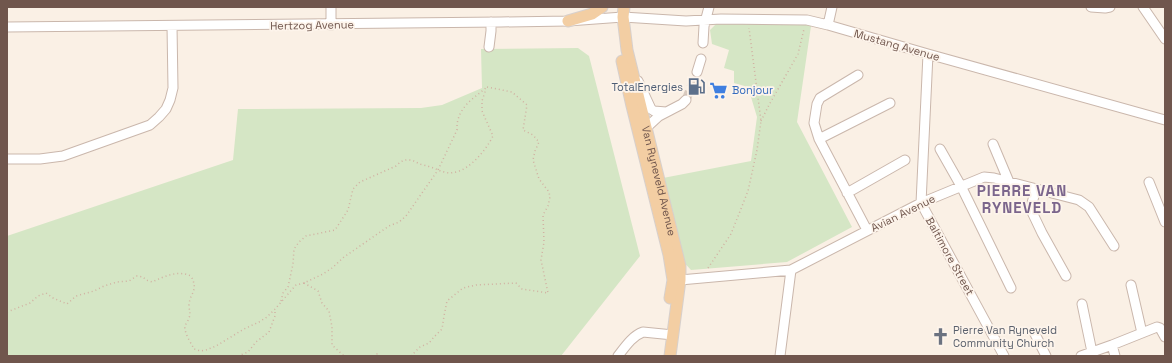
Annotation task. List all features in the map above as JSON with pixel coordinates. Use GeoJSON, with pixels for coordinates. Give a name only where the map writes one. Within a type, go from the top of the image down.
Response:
{"type":"FeatureCollection","features":[{"type":"Feature","properties":{"kind":"main road"},"geometry":{"type":"LineString","coordinates":[[568,21],[592,14],[602,7]]}},
{"type":"Feature","properties":{"kind":"main road","name":"Van Ryneveld Avenue"},"geometry":{"type":"LineString","coordinates":[[620,12],[627,50],[680,266],[676,280],[670,335],[670,356]]}},
{"type":"Feature","properties":{"kind":"main road","name":"Van Ryneveld Avenue"},"geometry":{"type":"LineString","coordinates":[[620,12],[620,52],[632,106],[676,280]]}},
{"type":"Feature","properties":{"kind":"main road","name":"Van Ryneveld Avenue"},"geometry":{"type":"LineString","coordinates":[[663,356],[670,335]]}},
{"type":"Feature","properties":{"kind":"street"},"geometry":{"type":"LineString","coordinates":[[331,7],[331,25]]}},
{"type":"Feature","properties":{"kind":"street"},"geometry":{"type":"LineString","coordinates":[[703,43],[703,33],[709,7]]}},
{"type":"Feature","properties":{"kind":"street"},"geometry":{"type":"LineString","coordinates":[[828,25],[832,7]]}},
{"type":"Feature","properties":{"kind":"street"},"geometry":{"type":"LineString","coordinates":[[1091,7],[1110,7]]}},
{"type":"Feature","properties":{"kind":"street"},"geometry":{"type":"LineString","coordinates":[[1143,7],[1165,39]]}},
{"type":"Feature","properties":{"kind":"street","name":"Hertzog Avenue"},"geometry":{"type":"LineString","coordinates":[[7,27],[331,25],[568,21],[620,12]]}},
{"type":"Feature","properties":{"kind":"street","name":"Mustang Avenue"},"geometry":{"type":"LineString","coordinates":[[620,12],[686,21],[748,18],[807,20],[1165,120]]}},
{"type":"Feature","properties":{"kind":"street"},"geometry":{"type":"LineString","coordinates":[[489,46],[491,22]]}},
{"type":"Feature","properties":{"kind":"street"},"geometry":{"type":"LineString","coordinates":[[7,159],[40,159],[63,156],[150,125],[166,109],[173,88],[172,26]]}},
{"type":"Feature","properties":{"kind":"street"},"geometry":{"type":"LineString","coordinates":[[920,203],[928,54]]}},
{"type":"Feature","properties":{"kind":"street"},"geometry":{"type":"LineString","coordinates":[[697,72],[701,59]]}},
{"type":"Feature","properties":{"kind":"street"},"geometry":{"type":"LineString","coordinates":[[632,71],[651,109],[654,111],[666,112]]}},
{"type":"Feature","properties":{"kind":"street"},"geometry":{"type":"LineString","coordinates":[[858,74],[820,98],[817,104],[814,123],[819,139],[867,230]]}},
{"type":"Feature","properties":{"kind":"street"},"geometry":{"type":"LineString","coordinates":[[646,128],[659,116],[682,104],[686,100]]}},
{"type":"Feature","properties":{"kind":"street"},"geometry":{"type":"LineString","coordinates":[[819,139],[890,103]]}},
{"type":"Feature","properties":{"kind":"street"},"geometry":{"type":"LineString","coordinates":[[993,144],[1009,182]]}},
{"type":"Feature","properties":{"kind":"street"},"geometry":{"type":"LineString","coordinates":[[940,149],[961,186],[1011,288]]}},
{"type":"Feature","properties":{"kind":"street"},"geometry":{"type":"LineString","coordinates":[[847,193],[905,160]]}},
{"type":"Feature","properties":{"kind":"street","name":"Avian Avenue"},"geometry":{"type":"LineString","coordinates":[[676,280],[791,270],[920,203],[984,177],[994,178],[1079,200],[1086,204],[1092,211],[1114,246]]}},
{"type":"Feature","properties":{"kind":"street"},"geometry":{"type":"LineString","coordinates":[[1149,182],[1165,222]]}},
{"type":"Feature","properties":{"kind":"street"},"geometry":{"type":"LineString","coordinates":[[1036,189],[1032,203],[1032,212],[1066,276]]}},
{"type":"Feature","properties":{"kind":"street","name":"Baltimore Street"},"geometry":{"type":"LineString","coordinates":[[920,203],[1004,356]]}},
{"type":"Feature","properties":{"kind":"street"},"geometry":{"type":"LineString","coordinates":[[780,356],[791,270]]}},
{"type":"Feature","properties":{"kind":"street"},"geometry":{"type":"LineString","coordinates":[[1131,285],[1142,333]]}},
{"type":"Feature","properties":{"kind":"street"},"geometry":{"type":"LineString","coordinates":[[1082,304],[1092,352]]}},
{"type":"Feature","properties":{"kind":"street"},"geometry":{"type":"LineString","coordinates":[[1081,356],[1157,327],[1160,328],[1165,337]]}},
{"type":"Feature","properties":{"kind":"street"},"geometry":{"type":"LineString","coordinates":[[618,356],[633,338],[640,333],[670,335]]}},
{"type":"Feature","properties":{"kind":"street"},"geometry":{"type":"LineString","coordinates":[[1034,334],[1046,356]]}},
{"type":"Feature","properties":{"kind":"street"},"geometry":{"type":"LineString","coordinates":[[1112,345],[1115,356]]}},
{"type":"Feature","properties":{"kind":"path"},"geometry":{"type":"LineString","coordinates":[[748,18],[762,121]]}},
{"type":"Feature","properties":{"kind":"path"},"geometry":{"type":"LineString","coordinates":[[704,277],[708,267],[731,234],[748,191],[762,121],[769,105],[798,54],[807,20]]}},
{"type":"Feature","properties":{"kind":"path"},"geometry":{"type":"LineString","coordinates":[[280,302],[288,287],[293,264],[294,250],[299,242],[306,236],[335,230],[348,210],[354,189],[360,182],[396,166],[401,161],[406,160],[412,159],[417,163],[446,173],[456,173],[477,160],[493,136],[482,111],[482,101],[487,87]]}},
{"type":"Feature","properties":{"kind":"path"},"geometry":{"type":"LineString","coordinates":[[7,312],[30,303],[38,296],[46,293],[67,304],[76,296],[117,282],[129,281],[137,276],[143,276],[146,280],[152,282],[167,276],[184,273],[191,276],[195,289],[189,306],[189,319],[185,326],[185,330],[194,349],[201,351],[216,346],[267,317],[296,285],[304,283],[327,271],[344,257],[406,216],[438,170],[458,130],[457,123],[466,104],[487,87]]}},
{"type":"Feature","properties":{"kind":"path"},"geometry":{"type":"LineString","coordinates":[[412,356],[420,347],[429,343],[442,329],[447,301],[463,288],[476,285],[516,283],[522,289],[548,293],[541,260],[544,242],[543,215],[548,206],[550,197],[549,192],[539,179],[533,160],[539,142],[532,135],[523,130],[527,104],[512,92],[487,87]]}},
{"type":"Feature","properties":{"kind":"path"},"geometry":{"type":"LineString","coordinates":[[304,283],[318,291],[322,303],[329,311],[332,327],[332,345],[344,356]]}},
{"type":"Feature","properties":{"kind":"path"},"geometry":{"type":"LineString","coordinates":[[238,356],[248,352],[256,342],[269,332],[275,316],[275,309]]}},
{"type":"Feature","properties":{"kind":"path"},"geometry":{"type":"LineString","coordinates":[[373,356],[377,354],[380,356]]}},
{"type":"Feature","properties":{"kind":"green space"},"geometry":{"type":"Polygon","coordinates":[[[721,19],[807,21],[811,26],[797,122],[852,227],[787,262],[691,270],[679,257],[663,178],[751,161],[757,117],[748,87],[734,83],[734,71],[724,68],[729,50],[712,44],[710,30],[721,19]]]}},
{"type":"Feature","properties":{"kind":"green space"},"geometry":{"type":"Polygon","coordinates":[[[578,48],[589,56],[640,256],[561,356],[7,356],[7,236],[233,160],[238,109],[421,108],[442,105],[482,88],[481,49],[578,48]]]}},
{"type":"Feature","properties":{"kind":"tunnel"},"geometry":{"type":"LineString","coordinates":[[686,100],[697,72]]}},
{"type":"Feature","properties":{"kind":"place","name":"TotalEnergies"},"geometry":{"type":"Point","coordinates":[696,87]}},
{"type":"Feature","properties":{"kind":"place","name":"Bonjour"},"geometry":{"type":"Point","coordinates":[719,90]}},
{"type":"Feature","properties":{"kind":"place","name":"Pierre Van Ryneveld Community Church"},"geometry":{"type":"Point","coordinates":[940,336]}},
{"type":"Feature","properties":{"kind":"district","name":"PIERRE VAN RYNEVELD"},"geometry":{"type":"Point","coordinates":[1022,200]}}]}
